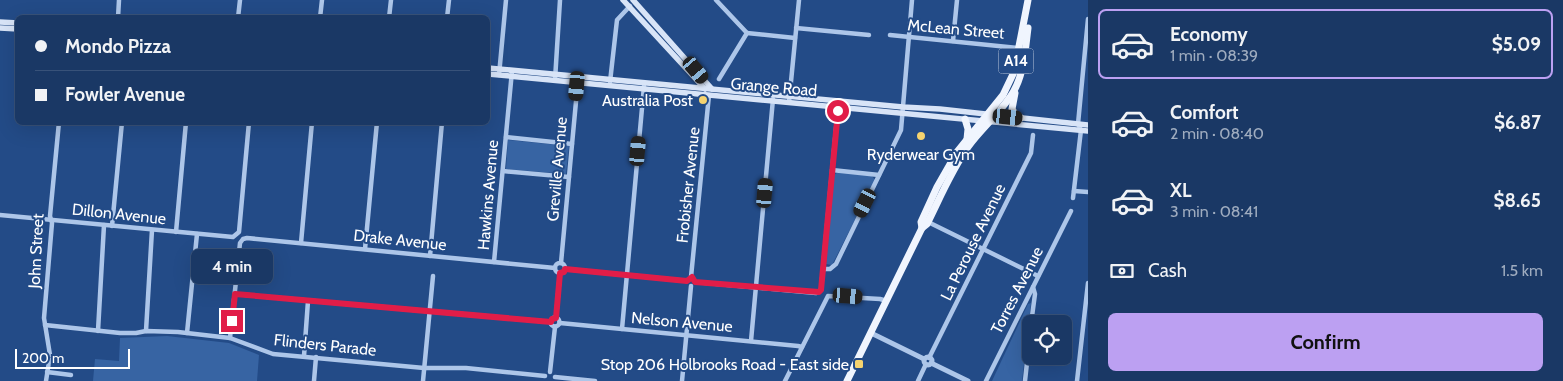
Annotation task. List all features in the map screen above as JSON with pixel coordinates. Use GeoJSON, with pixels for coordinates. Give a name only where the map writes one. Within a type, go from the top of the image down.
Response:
{"type":"FeatureCollection","features":[{"type":"Feature","properties":{"kind":"main road"},"geometry":{"type":"LineString","coordinates":[[623,0],[704,88]]}},
{"type":"Feature","properties":{"kind":"main road","name":"A14"},"geometry":{"type":"LineString","coordinates":[[847,381],[926,220],[958,161],[989,118],[1009,85],[1014,72],[1029,0]]}},
{"type":"Feature","properties":{"kind":"main road","name":"A14"},"geometry":{"type":"LineString","coordinates":[[926,220],[931,197],[946,170],[967,139],[1011,96],[1016,86],[1025,48],[1031,4],[1029,0]]}},
{"type":"Feature","properties":{"kind":"main road"},"geometry":{"type":"LineString","coordinates":[[634,1],[711,92]]}},
{"type":"Feature","properties":{"kind":"main road"},"geometry":{"type":"LineString","coordinates":[[0,14],[5,24]]}},
{"type":"Feature","properties":{"kind":"main road"},"geometry":{"type":"LineString","coordinates":[[0,28],[5,24]]}},
{"type":"Feature","properties":{"kind":"main road"},"geometry":{"type":"LineString","coordinates":[[0,33],[5,24]]}},
{"type":"Feature","properties":{"kind":"main road","name":"Grange Road"},"geometry":{"type":"LineString","coordinates":[[490,69],[500,72],[774,98],[838,107],[903,110],[965,119],[1021,118],[1088,125]]}},
{"type":"Feature","properties":{"kind":"main road","name":"Grange Road"},"geometry":{"type":"LineString","coordinates":[[490,74],[500,72]]}},
{"type":"Feature","properties":{"kind":"main road"},"geometry":{"type":"LineString","coordinates":[[690,87],[695,84],[696,79]]}},
{"type":"Feature","properties":{"kind":"main road","name":"Grange Road"},"geometry":{"type":"LineString","coordinates":[[644,86],[704,88],[711,92]]}},
{"type":"Feature","properties":{"kind":"main road"},"geometry":{"type":"LineString","coordinates":[[1016,86],[1012,108],[1014,113],[1021,118]]}},
{"type":"Feature","properties":{"kind":"main road","name":"Grange Road"},"geometry":{"type":"LineString","coordinates":[[789,100],[989,118],[1088,131]]}},
{"type":"Feature","properties":{"kind":"main road"},"geometry":{"type":"LineString","coordinates":[[965,119],[968,129],[967,139]]}},
{"type":"Feature","properties":{"kind":"street"},"geometry":{"type":"LineString","coordinates":[[118,15],[119,0]]}},
{"type":"Feature","properties":{"kind":"street"},"geometry":{"type":"LineString","coordinates":[[238,15],[240,0]]}},
{"type":"Feature","properties":{"kind":"street"},"geometry":{"type":"LineString","coordinates":[[320,15],[322,0]]}},
{"type":"Feature","properties":{"kind":"street"},"geometry":{"type":"LineString","coordinates":[[389,15],[391,0]]}},
{"type":"Feature","properties":{"kind":"street"},"geometry":{"type":"LineString","coordinates":[[447,15],[449,0]]}},
{"type":"Feature","properties":{"kind":"street"},"geometry":{"type":"LineString","coordinates":[[500,72],[506,0]]}},
{"type":"Feature","properties":{"kind":"street"},"geometry":{"type":"LineString","coordinates":[[555,77],[560,0]]}},
{"type":"Feature","properties":{"kind":"street"},"geometry":{"type":"LineString","coordinates":[[716,0],[747,33],[795,38]]}},
{"type":"Feature","properties":{"kind":"street"},"geometry":{"type":"LineString","coordinates":[[789,100],[799,0]]}},
{"type":"Feature","properties":{"kind":"street"},"geometry":{"type":"LineString","coordinates":[[823,269],[830,269],[836,264],[901,130],[912,0]]}},
{"type":"Feature","properties":{"kind":"street"},"geometry":{"type":"LineString","coordinates":[[953,41],[957,0]]}},
{"type":"Feature","properties":{"kind":"street"},"geometry":{"type":"LineString","coordinates":[[610,83],[616,20],[634,1]]}},
{"type":"Feature","properties":{"kind":"street"},"geometry":{"type":"LineString","coordinates":[[1073,198],[1081,130],[1078,124],[1088,19]]}},
{"type":"Feature","properties":{"kind":"street"},"geometry":{"type":"LineString","coordinates":[[796,28],[869,35]]}},
{"type":"Feature","properties":{"kind":"street"},"geometry":{"type":"LineString","coordinates":[[719,79],[747,33]]}},
{"type":"Feature","properties":{"kind":"street","name":"McLean Street"},"geometry":{"type":"LineString","coordinates":[[890,36],[1019,48]]}},
{"type":"Feature","properties":{"kind":"street","name":"Hawkins Avenue"},"geometry":{"type":"LineString","coordinates":[[494,262],[512,73]]}},
{"type":"Feature","properties":{"kind":"street","name":"Greville Avenue"},"geometry":{"type":"LineString","coordinates":[[561,263],[578,79]]}},
{"type":"Feature","properties":{"kind":"street"},"geometry":{"type":"LineString","coordinates":[[622,329],[644,86]]}},
{"type":"Feature","properties":{"kind":"street","name":"Frobisher Avenue"},"geometry":{"type":"LineString","coordinates":[[691,280],[711,92]]}},
{"type":"Feature","properties":{"kind":"street"},"geometry":{"type":"LineString","coordinates":[[750,341],[757,287],[774,98]]}},
{"type":"Feature","properties":{"kind":"street"},"geometry":{"type":"LineString","coordinates":[[565,269],[819,292],[821,290],[838,107]]}},
{"type":"Feature","properties":{"kind":"street","name":"John Street"},"geometry":{"type":"LineString","coordinates":[[46,381],[50,355],[44,318],[52,223],[50,216],[59,125]]}},
{"type":"Feature","properties":{"kind":"street"},"geometry":{"type":"LineString","coordinates":[[112,226],[122,125]]}},
{"type":"Feature","properties":{"kind":"street"},"geometry":{"type":"LineString","coordinates":[[176,232],[186,125]]}},
{"type":"Feature","properties":{"kind":"street","name":"Dillon Avenue"},"geometry":{"type":"LineString","coordinates":[[0,215],[229,237],[236,236],[239,232],[249,125]]}},
{"type":"Feature","properties":{"kind":"street"},"geometry":{"type":"LineString","coordinates":[[301,243],[312,125]]}},
{"type":"Feature","properties":{"kind":"street"},"geometry":{"type":"LineString","coordinates":[[365,249],[377,125]]}},
{"type":"Feature","properties":{"kind":"street"},"geometry":{"type":"LineString","coordinates":[[430,256],[442,125]]}},
{"type":"Feature","properties":{"kind":"street","name":"La Perouse Avenue"},"geometry":{"type":"LineString","coordinates":[[918,381],[1031,153],[1033,135]]}},
{"type":"Feature","properties":{"kind":"street"},"geometry":{"type":"LineString","coordinates":[[506,137],[572,144]]}},
{"type":"Feature","properties":{"kind":"street"},"geometry":{"type":"LineString","coordinates":[[832,170],[879,175]]}},
{"type":"Feature","properties":{"kind":"street"},"geometry":{"type":"LineString","coordinates":[[503,171],[569,177]]}},
{"type":"Feature","properties":{"kind":"street"},"geometry":{"type":"LineString","coordinates":[[1074,191],[1088,192]]}},
{"type":"Feature","properties":{"kind":"street","name":"Torres Avenue"},"geometry":{"type":"LineString","coordinates":[[986,381],[1071,211]]}},
{"type":"Feature","properties":{"kind":"street"},"geometry":{"type":"LineString","coordinates":[[926,220],[1038,276]]}},
{"type":"Feature","properties":{"kind":"street"},"geometry":{"type":"LineString","coordinates":[[98,331],[104,225]]}},
{"type":"Feature","properties":{"kind":"street"},"geometry":{"type":"LineString","coordinates":[[146,331],[152,230]]}},
{"type":"Feature","properties":{"kind":"street"},"geometry":{"type":"LineString","coordinates":[[187,333],[197,234]]}},
{"type":"Feature","properties":{"kind":"street","name":"Drake Avenue"},"geometry":{"type":"LineString","coordinates":[[235,294],[240,243],[243,239],[247,238],[555,268]]}},
{"type":"Feature","properties":{"kind":"street"},"geometry":{"type":"LineString","coordinates":[[560,273],[555,268],[557,264],[561,263],[565,269]]}},
{"type":"Feature","properties":{"kind":"street"},"geometry":{"type":"LineString","coordinates":[[560,273],[564,272],[565,269]]}},
{"type":"Feature","properties":{"kind":"street"},"geometry":{"type":"LineString","coordinates":[[555,327],[560,323],[556,318],[560,273]]}},
{"type":"Feature","properties":{"kind":"street"},"geometry":{"type":"LineString","coordinates":[[423,381],[433,276]]}},
{"type":"Feature","properties":{"kind":"street"},"geometry":{"type":"LineString","coordinates":[[682,381],[691,286],[694,284],[691,280]]}},
{"type":"Feature","properties":{"kind":"street"},"geometry":{"type":"LineString","coordinates":[[1077,381],[1086,326],[1088,284]]}},
{"type":"Feature","properties":{"kind":"street"},"geometry":{"type":"LineString","coordinates":[[1032,315],[1035,294],[1033,287]]}},
{"type":"Feature","properties":{"kind":"street"},"geometry":{"type":"LineString","coordinates":[[230,338],[235,294],[551,322],[555,327],[550,372],[546,376],[552,380],[596,381]]}},
{"type":"Feature","properties":{"kind":"street"},"geometry":{"type":"LineString","coordinates":[[785,381],[828,296],[887,301]]}},
{"type":"Feature","properties":{"kind":"street"},"geometry":{"type":"LineString","coordinates":[[304,356],[308,301]]}},
{"type":"Feature","properties":{"kind":"street"},"geometry":{"type":"LineString","coordinates":[[551,322],[552,319],[556,318]]}},
{"type":"Feature","properties":{"kind":"street","name":"Nelson Avenue"},"geometry":{"type":"LineString","coordinates":[[560,323],[750,341],[802,348]]}},
{"type":"Feature","properties":{"kind":"street","name":"Flinders Parade"},"geometry":{"type":"LineString","coordinates":[[45,325],[128,333],[146,331],[187,333],[230,338],[273,354],[424,368],[466,368],[546,376]]}},
{"type":"Feature","properties":{"kind":"street"},"geometry":{"type":"LineString","coordinates":[[871,333],[968,381]]}},
{"type":"Feature","properties":{"kind":"street"},"geometry":{"type":"LineString","coordinates":[[314,381],[316,357]]}},
{"type":"Feature","properties":{"kind":"street"},"geometry":{"type":"LineString","coordinates":[[1025,381],[1027,365]]}},
{"type":"Feature","properties":{"kind":"street"},"geometry":{"type":"LineString","coordinates":[[48,372],[71,375]]}},
{"type":"Feature","properties":{"kind":"street"},"geometry":{"type":"LineString","coordinates":[[550,372],[554,374],[552,380]]}},
{"type":"Feature","properties":{"kind":"shaded area"},"geometry":{"type":"Polygon","coordinates":[[[508,140],[569,146],[566,174],[506,169],[508,140]]]}},
{"type":"Feature","properties":{"kind":"shaded area"},"geometry":{"type":"Polygon","coordinates":[[[838,172],[872,176],[875,180],[832,265],[826,264],[834,175],[838,172]]]}},
{"type":"Feature","properties":{"kind":"shaded area"},"geometry":{"type":"Polygon","coordinates":[[[1031,303],[1030,315],[1023,315],[1028,304],[1031,303]]]}},
{"type":"Feature","properties":{"kind":"shaded area"},"geometry":{"type":"Polygon","coordinates":[[[1022,317],[1022,365],[1024,365],[1022,381],[992,381],[1022,317]]]}},
{"type":"Feature","properties":{"kind":"shaded area"},"geometry":{"type":"Polygon","coordinates":[[[167,336],[229,343],[259,355],[257,381],[93,381],[95,359],[119,361],[120,338],[167,336]]]}},
{"type":"Feature","properties":{"kind":"place","name":"Australia Post"},"geometry":{"type":"Point","coordinates":[703,100]}},
{"type":"Feature","properties":{"kind":"place","name":"Ryderwear Gym"},"geometry":{"type":"Point","coordinates":[921,136]}},
{"type":"Feature","properties":{"kind":"place","name":"Stop 206 Holbrooks Road - East side"},"geometry":{"type":"Point","coordinates":[859,364]}},
{"type":"Feature","properties":{"kind":"route"},"geometry":{"type":"LineString","coordinates":[[232,321],[235,294],[551,322],[552,319],[556,318],[560,273],[564,272],[565,269],[687,281],[688,278],[692,277],[695,282],[819,292],[821,290],[838,111]]}}]}
